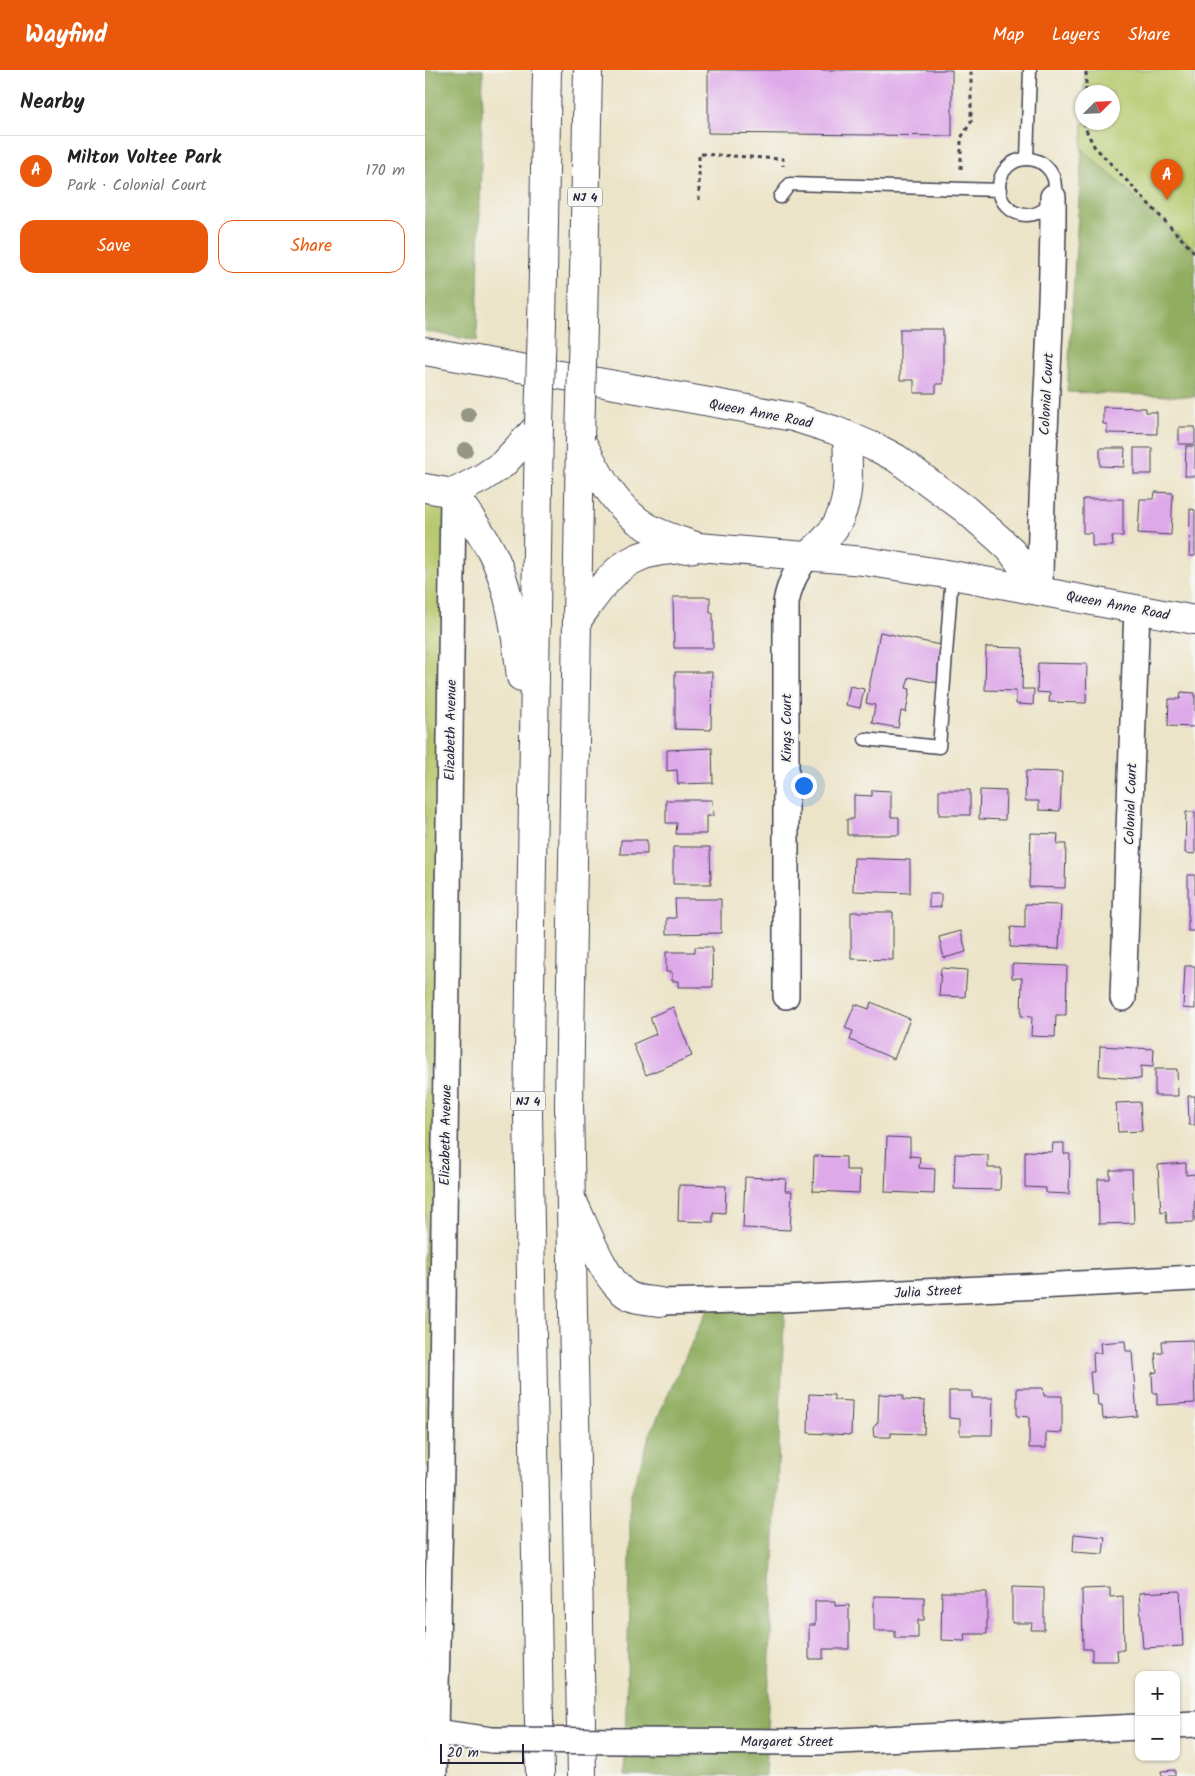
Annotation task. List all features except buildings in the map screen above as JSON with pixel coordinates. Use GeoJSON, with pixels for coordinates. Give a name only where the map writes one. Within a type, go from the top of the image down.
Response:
{"type":"FeatureCollection","features":[{"type":"Feature","properties":{"kind":"main road","name":"NJ 4"},"geometry":{"type":"LineString","coordinates":[[540,1776],[528,1114],[539,425],[547,70]]}},
{"type":"Feature","properties":{"kind":"main road","name":"NJ 4"},"geometry":{"type":"LineString","coordinates":[[582,1776],[570,1197],[570,1000],[588,70]]}},
{"type":"Feature","properties":{"kind":"main road","name":"Queen Anne Road"},"geometry":{"type":"LineString","coordinates":[[425,351],[793,417],[822,425],[896,458],[965,509],[1011,550],[1040,591]]}},
{"type":"Feature","properties":{"kind":"main road"},"geometry":{"type":"LineString","coordinates":[[425,488],[453,493],[482,478],[498,468],[539,425]]}},
{"type":"Feature","properties":{"kind":"main road"},"geometry":{"type":"LineString","coordinates":[[808,555],[829,536],[844,509],[848,484],[847,435]]}},
{"type":"Feature","properties":{"kind":"main road"},"geometry":{"type":"LineString","coordinates":[[580,439],[606,488],[626,511],[648,527],[698,547]]}},
{"type":"Feature","properties":{"kind":"main road"},"geometry":{"type":"LineString","coordinates":[[453,493],[496,559],[506,589],[514,626],[533,760]]}},
{"type":"Feature","properties":{"kind":"main road","name":"Queen Anne Road"},"geometry":{"type":"LineString","coordinates":[[698,547],[863,561],[952,575],[1195,620]]}},
{"type":"Feature","properties":{"kind":"main road"},"geometry":{"type":"LineString","coordinates":[[578,619],[605,584],[624,566],[635,559],[660,551],[698,547]]}},
{"type":"Feature","properties":{"kind":"main road"},"geometry":{"type":"LineString","coordinates":[[570,1197],[611,1279],[626,1294],[636,1299],[661,1302]]}},
{"type":"Feature","properties":{"kind":"street","name":"Colonial Court"},"geometry":{"type":"LineString","coordinates":[[1040,591],[1040,521],[1053,252],[1053,197]]}},
{"type":"Feature","properties":{"kind":"street","name":"Elizabeth Avenue"},"geometry":{"type":"LineString","coordinates":[[434,1776],[441,1468],[453,493]]}},
{"type":"Feature","properties":{"kind":"street","name":"Kings Court"},"geometry":{"type":"LineString","coordinates":[[786,996],[787,603],[788,592],[795,574],[808,555]]}},
{"type":"Feature","properties":{"kind":"street","name":"Colonial Court"},"geometry":{"type":"LineString","coordinates":[[1123,998],[1137,609]]}},
{"type":"Feature","properties":{"kind":"street","name":"Julia Street"},"geometry":{"type":"LineString","coordinates":[[661,1302],[785,1298],[1195,1278]]}},
{"type":"Feature","properties":{"kind":"street"},"geometry":{"type":"LineString","coordinates":[[1180,1725],[1195,1724]]}},
{"type":"Feature","properties":{"kind":"street","name":"Margaret Street"},"geometry":{"type":"LineString","coordinates":[[435,1732],[492,1740],[827,1741],[1135,1727]]}},
{"type":"Feature","properties":{"kind":"lane"},"geometry":{"type":"LineString","coordinates":[[1027,159],[1030,70]]}},
{"type":"Feature","properties":{"kind":"lane"},"geometry":{"type":"LineString","coordinates":[[1027,159],[1036,160],[1044,164],[1054,178],[1055,187],[1049,205],[1032,215],[1013,212],[1001,197],[1000,190],[1001,179],[1011,164],[1027,159]]}},
{"type":"Feature","properties":{"kind":"lane"},"geometry":{"type":"LineString","coordinates":[[780,198],[790,184],[1000,190]]}},
{"type":"Feature","properties":{"kind":"lane"},"geometry":{"type":"LineString","coordinates":[[865,739],[939,746],[952,575]]}},
{"type":"Feature","properties":{"kind":"path"},"geometry":{"type":"LineString","coordinates":[[961,189],[961,138],[971,122],[971,70]]}},
{"type":"Feature","properties":{"kind":"path"},"geometry":{"type":"LineString","coordinates":[[1086,70],[1086,85]]}},
{"type":"Feature","properties":{"kind":"path"},"geometry":{"type":"LineString","coordinates":[[1086,130],[1094,146],[1195,253]]}},
{"type":"Feature","properties":{"kind":"green space"},"geometry":{"type":"Polygon","coordinates":[[[425,70],[483,70],[477,341],[425,331],[425,70]]]}},
{"type":"Feature","properties":{"kind":"green space"},"geometry":{"type":"Polygon","coordinates":[[[1085,70],[1195,70],[1195,250],[1082,149],[1083,130],[1120,130],[1120,85],[1084,85],[1085,70]]]}},
{"type":"Feature","properties":{"kind":"green space"},"geometry":{"type":"Polygon","coordinates":[[[1082,149],[1195,250],[1195,397],[1067,392],[1082,149]]]}},
{"type":"Feature","properties":{"kind":"green space"},"geometry":{"type":"Polygon","coordinates":[[[425,488],[453,493],[441,1468],[425,1466],[425,488]]]}},
{"type":"Feature","properties":{"kind":"green space"},"geometry":{"type":"Polygon","coordinates":[[[785,1299],[765,1776],[624,1776],[630,1570],[630,1497],[650,1434],[711,1301],[785,1299]]]}},
{"type":"Feature","properties":{"kind":"place","name":"Milton Voltee Park"},"geometry":{"type":"Point","coordinates":[1167,200]}}]}
